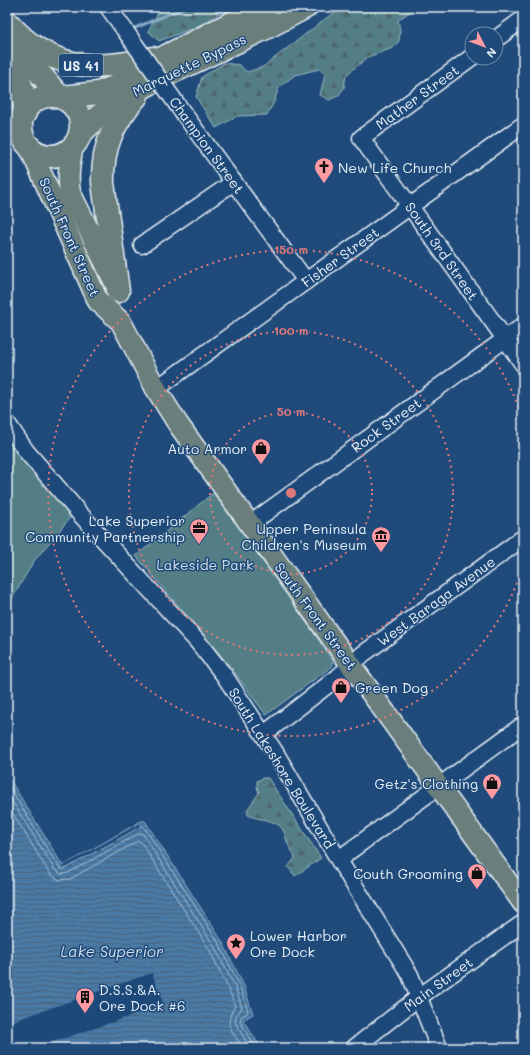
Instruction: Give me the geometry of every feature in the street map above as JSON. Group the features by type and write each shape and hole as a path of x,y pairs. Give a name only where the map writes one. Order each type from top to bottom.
{"highway":[{"name":"Marquette Bypass","path":"60,97 98,93 119,85 168,55 263,7"},
{"name":"Marquette Bypass","path":"77,140 110,106 121,99 162,77 266,28 306,7"},
{"name":"US 41","path":"7,22 31,44 43,52 83,65 125,65 168,55"},
{"name":"US 41","path":"7,35 60,97"},
{"path":"7,66 21,84 25,113 22,118 22,131 29,146 36,151 51,155 58,154 77,140"},
{"path":"118,291 103,183 103,169 108,141 113,129 127,107 145,87"},
{"name":"US 41","path":"25,113 29,107 50,96 60,97 70,102 78,112 82,125 77,140"}],"main road":[{"name":"South Front Street","path":"77,140 69,170 68,181 70,192 118,291 121,322"},
{"name":"South Front Street","path":"29,146 98,301 121,322 156,389 178,424 523,903"}],"street":[{"name":"Champion Street","path":"108,7 306,281"},
{"path":"504,33 523,19"},
{"name":"Mather Street","path":"361,138 464,63"},
{"name":"Fisher Street","path":"156,389 523,125"},
{"name":"South 3rd Street","path":"361,138 523,364"},
{"path":"142,246 234,182"},
{"name":"Rock Street","path":"250,524 523,326"},
{"name":"South Lakeshore Boulevard","path":"7,423 26,451 80,514 197,641 224,675 264,734 340,862 410,975 439,1048"},
{"name":"West Baraga Avenue","path":"264,734 338,677 363,654 523,538"},
{"path":"340,862 347,853 523,725"},
{"name":"Main Street","path":"354,1048 419,997 523,923"}],"green space":[{"path":"169,7 230,7 196,27 159,41 148,31 158,13"},
{"path":"347,7 417,7 398,20 400,30 399,41 393,48 368,57 346,75 344,88 338,96 329,100 320,95 325,74 319,69 295,75 279,87 274,102 267,115 237,116 216,128 196,97 202,77 224,63 239,65 247,72 263,67 329,16"},
{"path":"7,432 74,513 34,561 7,607"},
{"name":"Lakeside Park","path":"213,493 277,579 333,661 331,667 266,715 229,665 136,556"},
{"path":"263,778 268,778 321,858 295,876 288,867 295,858 281,827 273,822 248,815 247,810 259,793 257,781"}],"water":[{"name":"Lake Superior","path":"7,775 63,866 141,821 145,821 222,941 244,986 253,1014 243,1020 261,1048 7,1048"}],"pier":[{"path":"139,824 141,828 65,870 63,866"},
{"name":"D.S.S.&A. Ore Dock #6","path":"152,973 164,1005 35,1048 7,1048 7,1023"}],"waterway":[{"path":"130,30 186,7"}],"place":[{"name":"New Life Church","path":"324,184"},
{"name":"Auto Armor","path":"261,465"},
{"name":"Lake Superior Community Partnership","path":"199,545"},
{"name":"Upper Peninsula Children's Museum","path":"381,553"},
{"name":"Green Dog","path":"341,704"},
{"name":"Getz's Clothing","path":"492,800"},
{"name":"Couth Grooming","path":"477,890"},
{"name":"Lower Harbor Ore Dock","path":"236,960"},
{"name":"D.S.S.&A. Ore Dock #6","path":"85,1014"}]}
